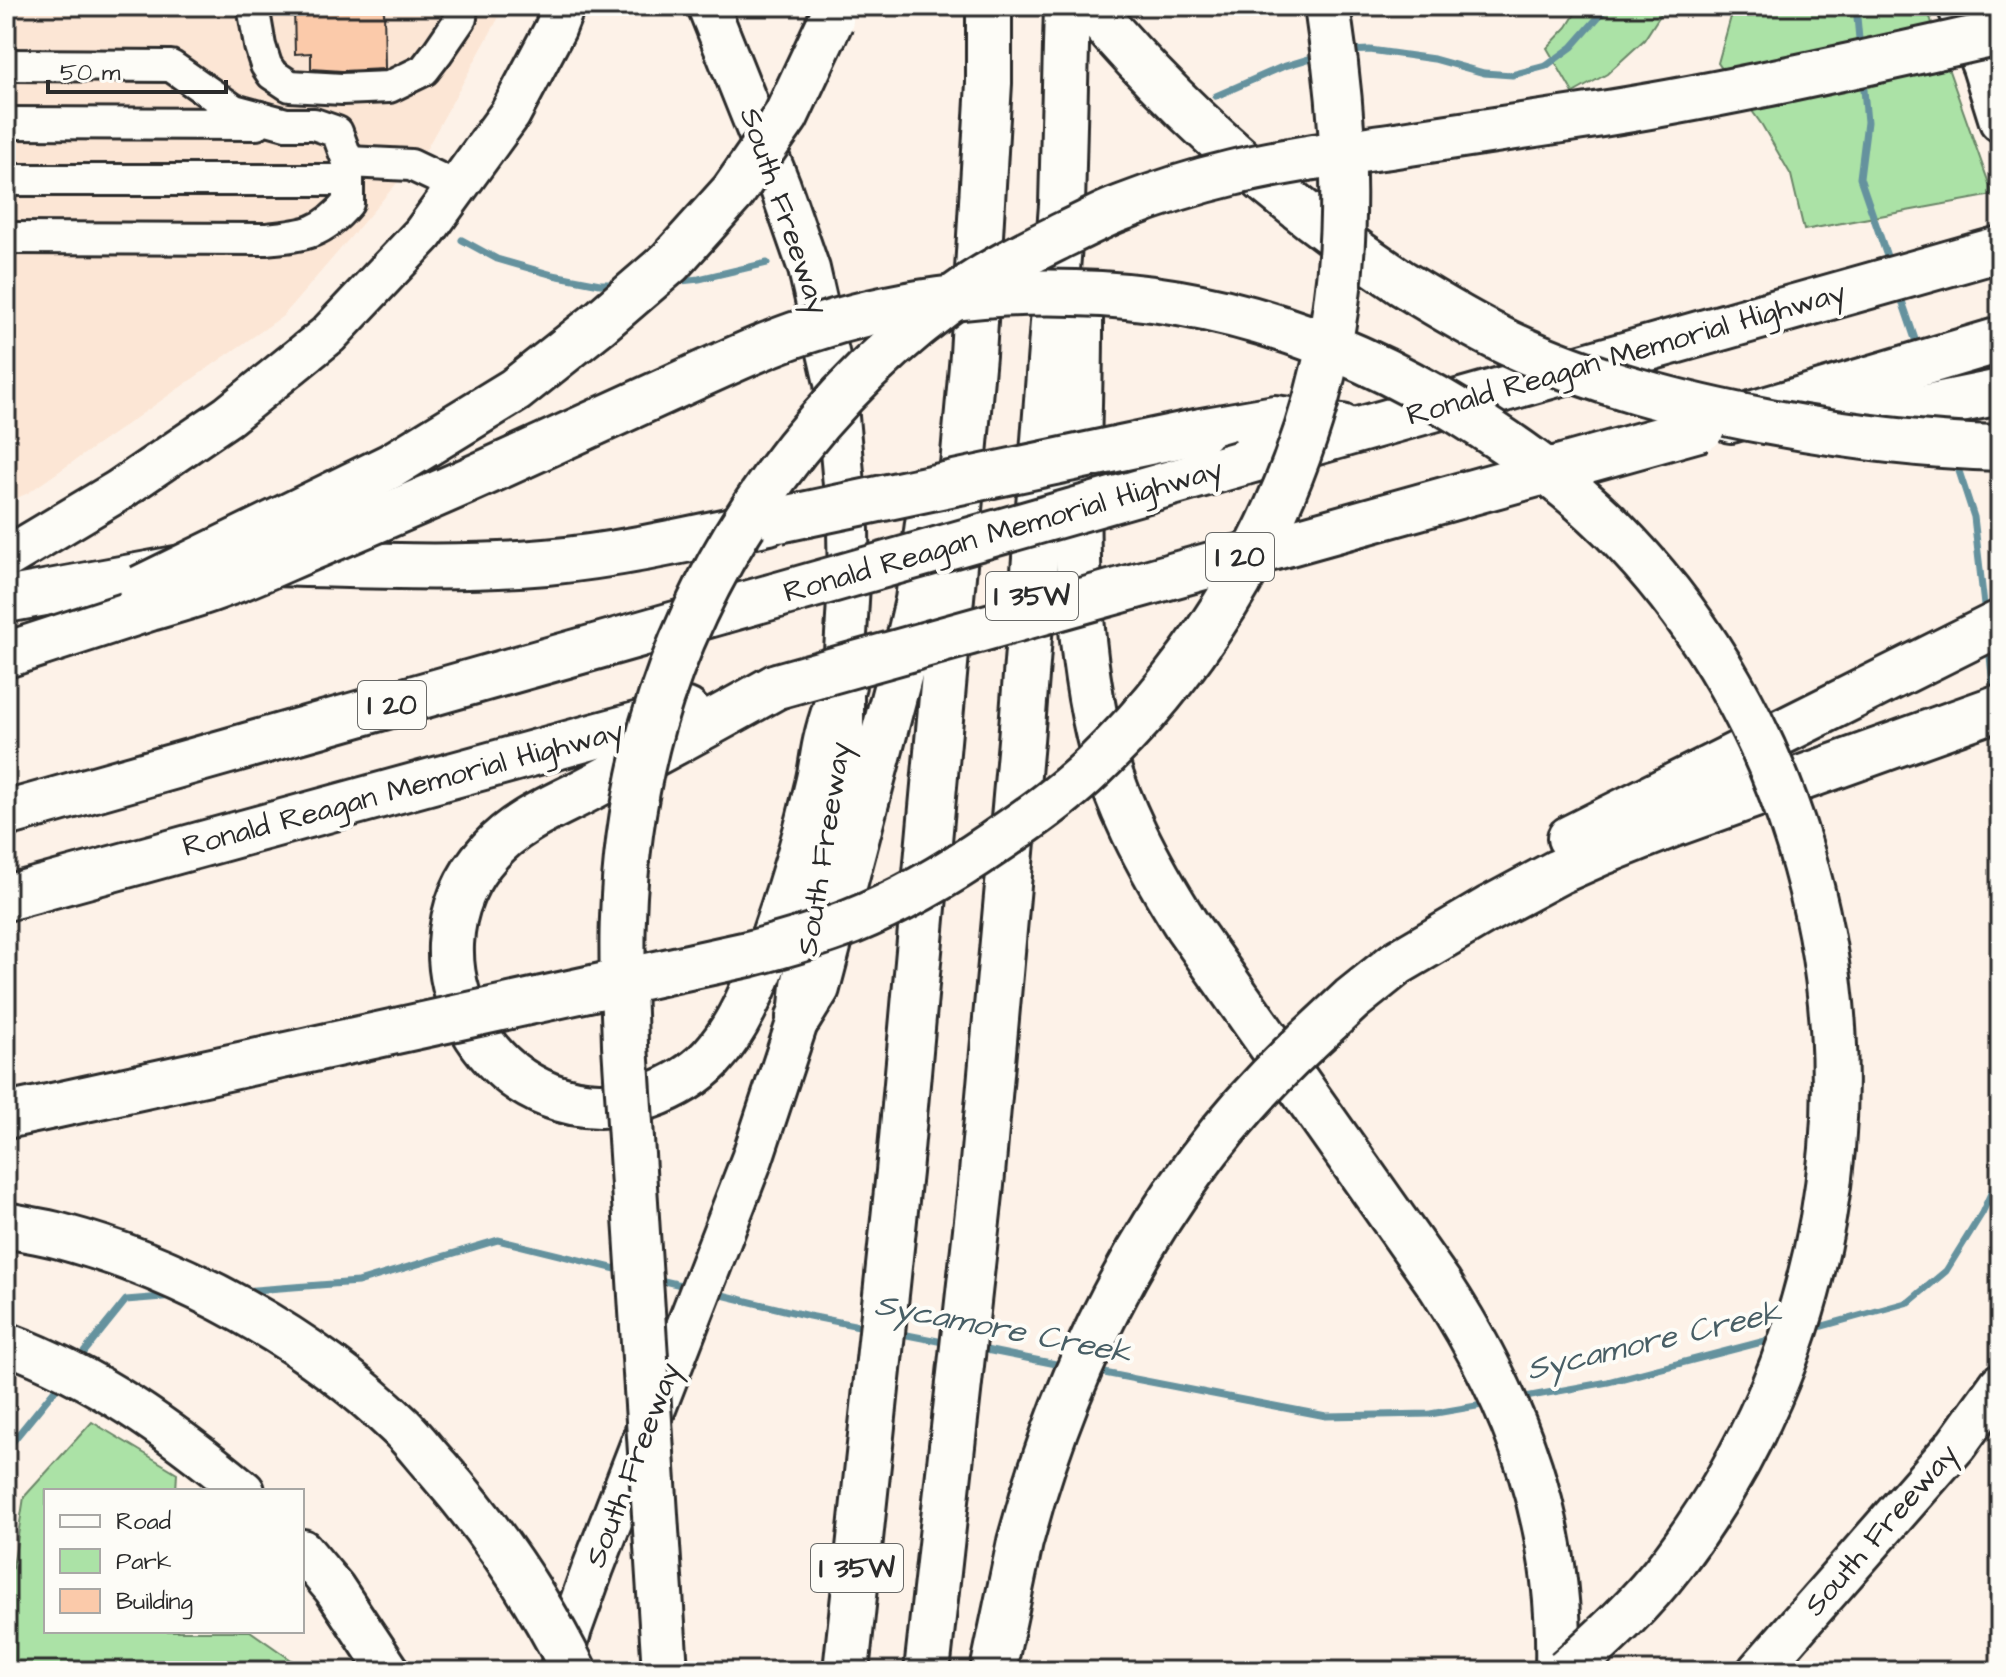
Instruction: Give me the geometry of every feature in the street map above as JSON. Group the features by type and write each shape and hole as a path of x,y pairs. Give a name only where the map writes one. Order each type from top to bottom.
{"highway":[{"name":"I 35W","path":"846,1671 899,1172 973,355 989,83 989,6"},
{"name":"I 35W","path":"927,1671 981,1185 1021,741 1062,205 1067,6"},
{"path":"1089,6 1174,99 1326,230 1412,290 1510,344 1603,380 1741,416 1894,442 2000,448"},
{"path":"6,1116 748,954 807,938 875,911 951,871 1029,819 1092,768 1164,689 1207,633 1241,579 1297,457 1318,391 1338,290 1342,203 1341,121 1327,6"},
{"path":"6,654 391,466 515,390 670,262 733,192 786,116 834,13"},
{"path":"665,1671 625,1045 622,921 625,872 652,727 683,638 723,555 794,453 861,376 919,325 972,285 1050,241 1156,196 1277,163 1698,98 2000,33"},
{"path":"1062,205 1080,267 1077,545 1081,627 1099,734 1111,774 1135,834 1187,926 1399,1224 1457,1310 1497,1383 1537,1492 1557,1613 1558,1671"},
{"name":"Ronald Reagan Memorial Highway","path":"6,814 2000,249"},
{"path":"6,654 223,585 485,473 769,344 839,321 902,306 968,297 1072,292 1143,297 1213,309 1289,331 1349,353 1406,381 1480,425 1560,482 1626,543 1677,604 1728,680 1762,746 1789,810 1820,925 1834,1022 1835,1110 1826,1205 1809,1285 1786,1356 1734,1466 1670,1566 1618,1625 1567,1671"},
{"name":"Ronald Reagan Memorial Highway","path":"6,898 1702,428 2000,340"},
{"path":"799,1017 817,988 909,639 918,600 945,400 973,355"},
{"path":"1702,428 1853,422 2000,392"},
{"path":"6,600 182,568 245,563 459,566 545,562 635,551 1185,434 1275,418 1361,429"},
{"path":"1397,963 1449,913 1510,871 2000,623"},
{"path":"777,686 528,819 489,851 475,871 463,893 451,939 450,961 455,986 470,1028 480,1042 493,1058 530,1086 551,1097 570,1102 614,1105 637,1101 676,1084 710,1060 737,1020 782,913 843,685"},
{"path":"993,1671 1020,1542 1060,1412 1122,1279 1160,1216 1213,1143 1260,1088 1327,1021 1397,963 1523,890 1603,852 2000,707"},
{"path":"6,1225 99,1247 177,1277 230,1304 327,1365 403,1429 474,1511 510,1560 574,1671"}],"main road":[{"path":"6,558 118,491 228,416 328,335 423,234 510,114 564,6"},
{"name":"South Freeway","path":"560,1671 589,1580 752,1159 799,1017 843,752 848,530 840,424 828,346 794,224 708,6"},
{"path":"1958,6 1997,111"},
{"path":"6,1343 79,1375 122,1399 241,1489"},
{"name":"South Freeway","path":"1758,1671 1956,1445 2000,1384"},
{"path":"304,1552 334,1588 389,1671"}],"lane":[{"path":"253,6 260,46 272,74 290,86 342,89 389,87 424,70 461,18 462,6"},
{"path":"6,65 171,66 234,110 286,124"},
{"path":"6,123 314,124 337,132 348,171 348,203 327,225 304,235 266,239 6,238"},
{"path":"6,180 348,171 411,165 457,187"}],"shaded area":[{"path":"6,6 505,6 427,148 283,316 28,493 6,503"}],"green space":[{"path":"1580,6 1666,6 1644,40 1607,74 1573,93 1547,48 1567,27"},
{"path":"1734,6 1926,6 1993,195 1804,230 1791,175 1762,125 1718,63"},
{"path":"92,1422 177,1473 176,1489 44,1489 44,1633 253,1633 307,1671 6,1671 6,1565 13,1568 24,1497"}],"building":[{"path":"294,6 384,6 385,69 311,69 311,53 295,54"}],"waterway":[{"path":"1346,51 1370,50 1434,59 1484,73 1512,75 1546,66 1572,47 1608,6"},
{"name":"Sycamore Creek","path":"1856,6 1860,50"},
{"path":"1216,96 1282,67 1318,56"},
{"name":"Sycamore Creek","path":"1863,79 1867,122 1860,178 1890,265"},
{"path":"462,240 497,259 553,275 600,284 620,284"},
{"path":"672,282 767,263"},
{"name":"Sycamore Creek","path":"1899,292 1918,348"},
{"name":"Sycamore Creek","path":"1956,462 1974,517 1985,614"},
{"name":"Sycamore Creek","path":"1989,647 1994,694"},
{"name":"Sycamore Creek","path":"1998,722 2000,744"},
{"name":"Sycamore Creek","path":"1812,1329 1909,1302 1946,1271 1982,1213 2000,1174"},
{"name":"Sycamore Creek","path":"243,1291 358,1282 498,1240 624,1271"},
{"name":"Sycamore Creek","path":"655,1279 690,1287"},
{"name":"Sycamore Creek","path":"714,1293 869,1328"},
{"name":"Sycamore Creek","path":"77,1361 126,1300 175,1296"},
{"name":"Sycamore Creek","path":"897,1333 948,1343"},
{"name":"Sycamore Creek","path":"1520,1398 1608,1382 1773,1339"},
{"name":"Sycamore Creek","path":"976,1348 1066,1366"},
{"name":"Sycamore Creek","path":"1094,1371 1326,1416 1430,1414 1488,1404"},
{"name":"Sycamore Creek","path":"6,1456 9,1446 62,1381"}]}
